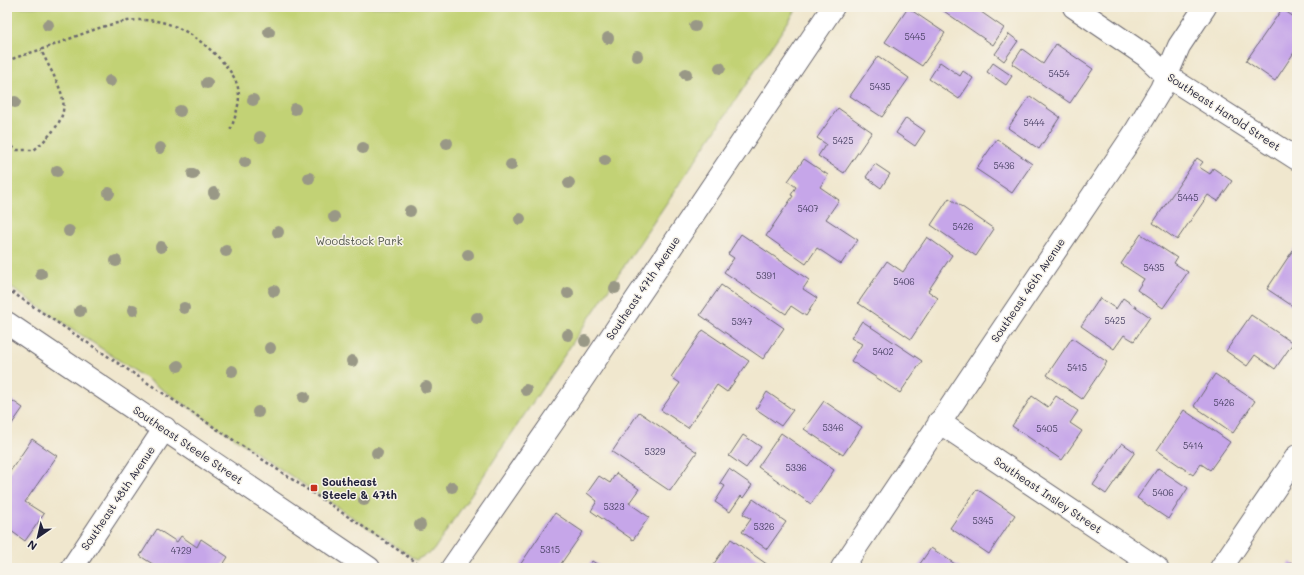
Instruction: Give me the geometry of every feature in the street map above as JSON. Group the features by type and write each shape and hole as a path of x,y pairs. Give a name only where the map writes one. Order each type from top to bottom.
{"street":[{"name":"Southeast 47th Avenue","path":"452,568 565,405 833,7"},
{"name":"Southeast Harold Street","path":"1074,7 1146,56 1167,76 1297,160"},
{"name":"Southeast 46th Avenue","path":"842,568 1134,134 1161,89 1179,46 1205,7"},
{"name":"Southeast Steele Street","path":"7,323 165,428 369,568"},
{"name":"Southeast Insley Street","path":"939,422 1157,568"},
{"name":"Southeast 48th Avenue","path":"72,568 165,428"},
{"path":"1221,568 1297,456"}],"path":[{"path":"7,62 93,30 121,22 143,19 167,23 213,52 230,70 239,88 240,107 230,131"},
{"path":"7,143 17,150 34,150 50,136 59,123 65,104 59,86 41,50"},
{"path":"7,289 423,568"}],"green space":[{"name":"Woodstock Park","path":"7,7 798,7 433,551 416,560 7,285"}],"building":[{"path":"938,7 974,7 1004,28 993,45"},
{"path":"908,8 945,33 922,66 885,42"},
{"path":"1282,9 1297,19 1297,48 1275,81 1246,61"},
{"path":"1009,34 1018,41 1004,61 995,54"},
{"path":"1056,44 1093,69 1070,103 1012,64 1022,49 1043,64"},
{"path":"878,56 909,78 882,117 850,96"},
{"path":"940,62 960,76 963,71 973,78 959,99 929,79"},
{"path":"993,63 1012,76 1006,85 987,72"},
{"path":"1030,96 1060,117 1039,149 1008,128"},
{"path":"838,108 872,132 844,173 818,156 826,144 817,138"},
{"path":"906,118 925,131 915,146 896,133"},
{"path":"997,139 1032,164 1012,193 976,169"},
{"path":"1197,158 1203,162 1199,167 1210,174 1213,168 1232,181 1218,201 1208,195 1177,240 1153,223"},
{"path":"804,159 828,175 820,187 839,200 826,219 858,240 841,264 817,248 806,264 766,236 793,196 791,195 796,187 788,181"},
{"path":"875,164 890,174 881,188 866,177"},
{"path":"949,198 994,229 976,256 931,225"},
{"path":"741,234 809,280 803,289 817,298 806,316 791,306 786,314 724,272 734,258 728,254"},
{"path":"1141,234 1177,258 1174,263 1188,272 1163,308 1137,290 1144,279 1121,264"},
{"path":"927,237 952,255 928,291 938,298 911,339 858,303 887,261 903,272"},
{"path":"1297,244 1297,309 1267,289"},
{"path":"721,285 784,328 763,359 700,315"},
{"path":"1100,298 1116,309 1123,298 1150,317 1134,341 1124,335 1114,349 1081,326"},
{"path":"1251,315 1293,343 1275,369 1255,355 1247,366 1226,351"},
{"path":"862,321 922,361 900,393 851,361 862,344 851,338"},
{"path":"703,330 749,361 727,392 717,385 688,428 661,410 680,383 671,377"},
{"path":"1072,338 1107,362 1082,399 1047,375"},
{"path":"1215,374 1255,401 1233,433 1194,406"},
{"path":"767,392 793,410 781,426 756,409"},
{"path":"1032,396 1048,407 1056,396 1078,411 1070,423 1082,431 1062,460 1012,426"},
{"path":"7,397 23,408 7,431"},
{"path":"824,401 862,427 843,455 804,429"},
{"path":"1184,410 1230,442 1210,470 1201,464 1193,475 1157,450"},
{"path":"639,412 697,452 670,491 612,452"},
{"path":"781,433 834,470 811,504 758,467"},
{"path":"743,435 761,447 746,468 729,456"},
{"path":"32,439 57,456 25,502 44,514 25,541 7,528 7,476"},
{"path":"1122,443 1135,452 1106,494 1093,485"},
{"path":"1158,468 1188,488 1168,519 1137,498"},
{"path":"729,469 752,485 743,498 741,496 730,512 715,502 725,486 720,483"},
{"path":"616,473 639,489 629,503 649,517 633,540 591,511 597,501 587,493 599,476 610,483"},
{"path":"977,489 1015,515 989,554 950,528"},
{"path":"753,499 786,522 767,549 742,532 751,519 743,514"},
{"path":"555,513 583,532 558,568 518,568"},
{"path":"157,529 177,542 181,536 197,547 201,539 228,557 221,568 159,568 140,556"},
{"path":"731,539 768,565 766,568 711,568"},
{"path":"931,548 961,568 917,568"},
{"path":"592,561 603,568 587,568"},
{"path":"1290,562 1297,567 1297,568 1286,568"}],"place":[{"name":"Southeast Steele & 47th","path":"314,488"}]}
